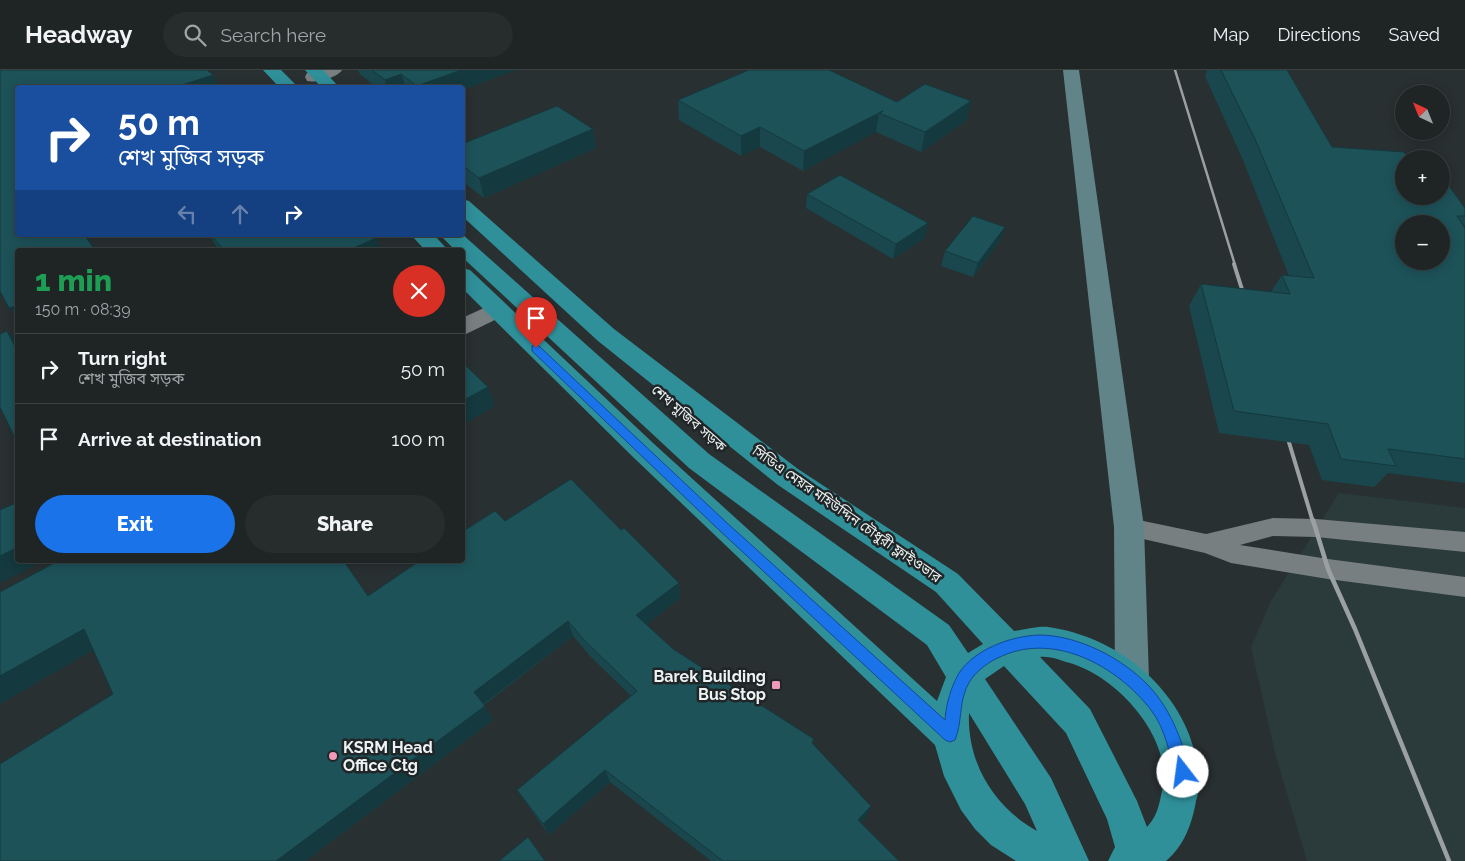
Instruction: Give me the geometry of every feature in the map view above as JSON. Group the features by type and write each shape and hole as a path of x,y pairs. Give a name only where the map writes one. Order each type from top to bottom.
{"highway":[{"path":"313,76 327,85"},
{"path":"265,78 282,85"},
{"name":"সিডিএ মেয়র মহিউদ্দিন চৌধুরী ফ্লাইওভার","path":"465,208 613,341 788,477 947,583 1078,721 1147,857"},
{"name":"শেখ মুজিব সড়ক","path":"465,217 608,348 774,491 1010,646"},
{"path":"424,237 435,248"},
{"path":"453,237 699,461 938,636 1038,791 1070,861"},
{"path":"465,278 715,519 950,735"},
{"path":"1061,861 1038,853 1004,832 976,802 959,769 950,735 953,704 964,677 984,657 1010,646 1039,642 1071,646 1103,659 1132,679 1157,706 1174,738 1183,772 1181,804 1168,834 1147,857"}],"main road":[{"path":"1071,70 1129,527 1132,679"}],"street":[{"path":"313,76 334,70"},
{"path":"465,326 498,310"}],"lane":[{"path":"1129,527 1206,544 1241,555 1328,569 1465,587"},
{"path":"1206,544 1273,527 1316,528 1465,542"}],"shaded area":[{"path":"1339,493 1465,508 1465,861 1307,861 1275,753 1251,647 1271,601"}],"building":[{"path":"0,70 207,70 213,75 182,85 15,85 15,237 85,237 94,248 15,248 15,306 9,308 0,291"},
{"path":"372,70 461,70 420,85 416,85 401,74 385,80"},
{"path":"749,70 829,70 897,102 925,84 971,101 925,132 879,113 804,151 760,127 741,136 678,100"},
{"path":"1221,70 1287,70 1332,147 1395,151 1395,205 1450,205 1450,187 1465,208 1465,216 1457,216 1465,228 1465,459 1388,449 1396,466 1341,459 1328,424 1234,411 1201,284 1290,294 1282,275 1314,278 1255,139"},
{"path":"557,106 593,129 479,178 465,167 465,143"},
{"path":"840,175 928,223 896,244 807,194"},
{"path":"973,216 1005,227 978,263 945,251"},
{"path":"213,237 376,238 354,248 222,248"},
{"path":"7,331 15,347 15,438 0,407 0,334"},
{"path":"465,365 488,387 465,399"},
{"path":"571,479 621,530 624,528 679,583 636,615 673,649 814,739 812,743 871,806 858,820 899,861 723,861 605,770 543,824 517,790 637,691 584,640 568,621 474,692 485,706 276,861 0,861 0,764 113,694 84,629 0,676 0,592 54,563 345,563 368,596 417,563 465,563 465,530 495,511 505,521"},
{"path":"15,503 15,548 0,556 0,510"},
{"path":"528,837 545,861 499,861"}],"railway":[{"path":"1175,70 1235,265"},
{"path":"1234,264 1246,302"},
{"path":"1285,429 1313,522"},
{"path":"1313,520 1328,569 1355,629 1449,861"}],"place":[{"name":"Barek Building Bus Stop","path":"776,685"},
{"name":"KSRM Head Office Ctg","path":"333,756"}],"route":[{"path":"536,348 722,526 950,735 953,704 964,677 984,657 1010,646 1039,642 1071,646 1103,659 1132,679 1157,706 1174,738 1183,772"}]}
